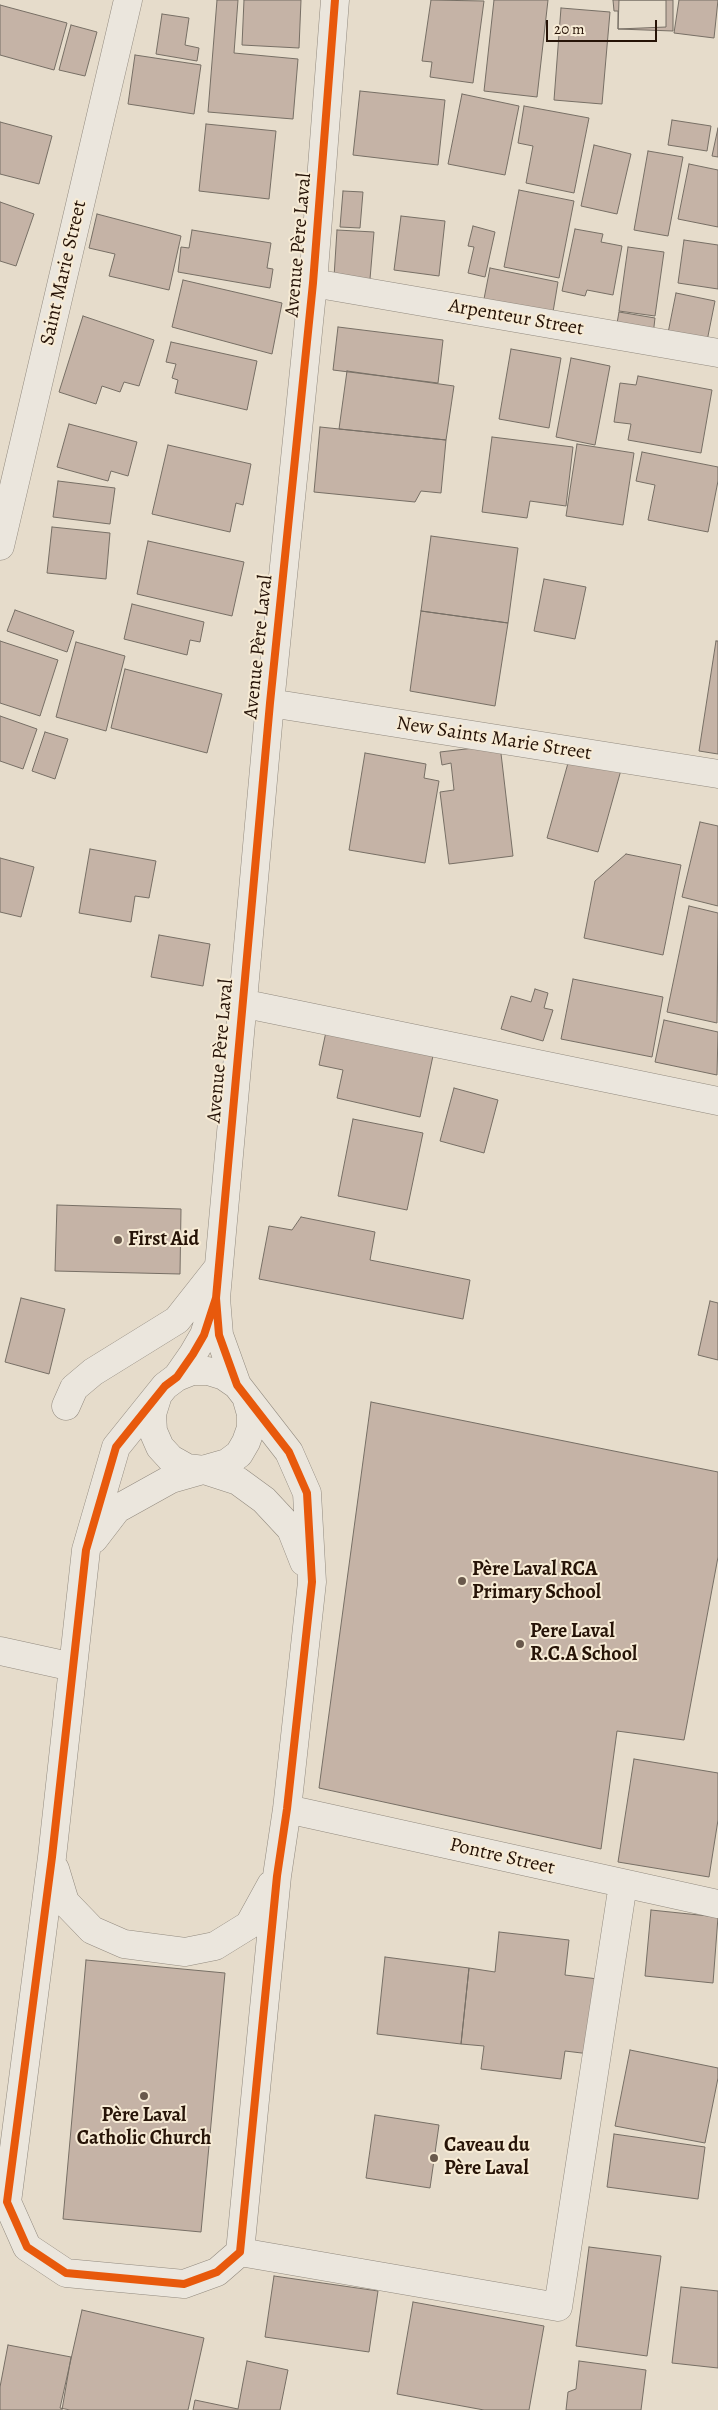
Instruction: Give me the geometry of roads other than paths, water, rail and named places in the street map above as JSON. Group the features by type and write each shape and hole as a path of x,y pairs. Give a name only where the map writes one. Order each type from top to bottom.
{"street":[{"name":"Saint Marie Street","path":"0,546 128,0"},
{"name":"Avenue Père Laval","path":"216,1298 241,1003 313,283 335,0"},
{"name":"Arpenteur Street","path":"313,283 718,353"},
{"name":"New Saints Marie Street","path":"270,703 718,774"},
{"path":"241,1003 718,1101"},
{"path":"66,1406 74,1388 93,1372 177,1320 218,1268"},
{"path":"177,1377 204,1335 216,1298"},
{"path":"86,1550 117,1510 171,1479 227,1463 238,1454 246,1442 251,1428 251,1414 219,1335 216,1298"},
{"path":"0,2233 7,2202 52,1858 86,1550 116,1447 166,1386 177,1377 192,1371 208,1371 224,1376 242,1393 289,1452 307,1492 312,1582 287,1809 276,1876 240,2252 217,2272 184,2284 66,2273 27,2247 7,2202"},
{"path":"157,1398 152,1414 154,1431 160,1447 172,1459 187,1468 204,1470 238,1481 264,1500 291,1529 312,1582"},
{"path":"0,1651 73,1668"},
{"name":"Pontre Street","path":"287,1809 718,1904"},
{"path":"52,1858 64,1902 92,1930 124,1944 185,1952 215,1946 249,1925 276,1876"},
{"path":"240,2252 558,2307 623,1884"}],"place":[{"name":"First Aid","path":"118,1240"},
{"name":"Père Laval RCA Primary School","path":"462,1581"},
{"name":"Pere Laval R.C.A School","path":"520,1644"},
{"name":"Père Laval Catholic Church","path":"144,2096"},
{"name":"Caveau du Père Laval","path":"434,2158"}]}
